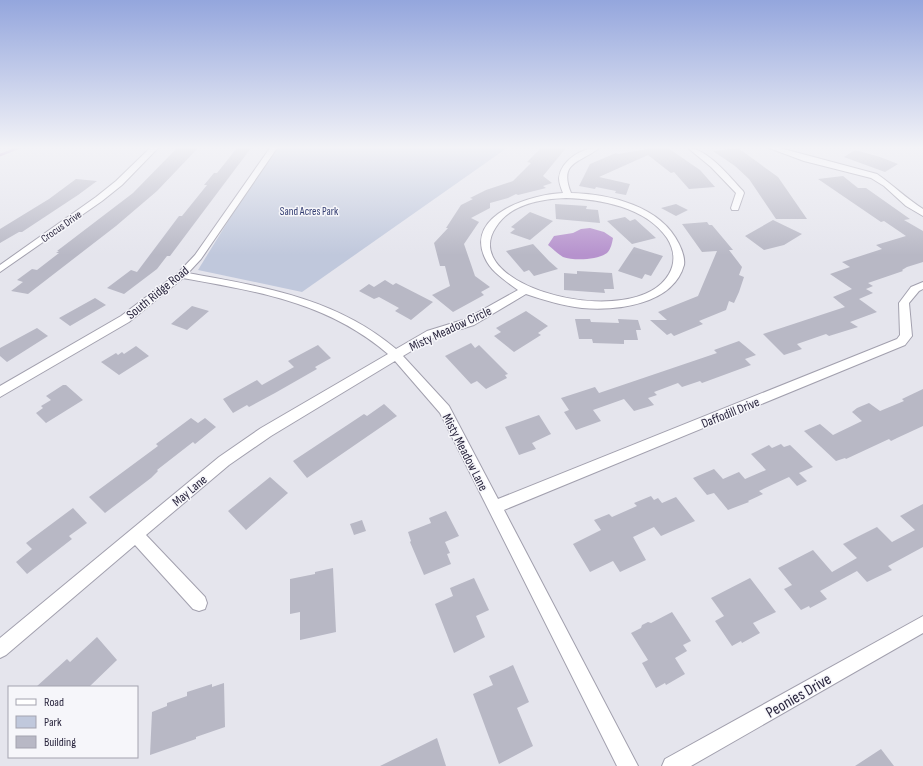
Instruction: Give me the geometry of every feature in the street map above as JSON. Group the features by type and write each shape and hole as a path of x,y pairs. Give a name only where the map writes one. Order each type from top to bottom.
{"street":[{"name":"Crocus Drive","path":"0,268 99,199 118,184"},
{"name":"South Ridge Road","path":"0,392 125,319 181,275 198,258 249,184"},
{"path":"564,184 568,195"},
{"path":"731,184 740,193 735,208"},
{"path":"887,184 909,204 923,213"},
{"path":"568,195 588,196 612,201 643,213 662,226 676,244 679,264 667,285 639,300 600,306 563,302 525,290 503,275 489,257 486,238 495,220 514,206 542,197 568,195"},
{"name":"Misty Meadow Lane","path":"181,275 274,293 304,302 340,317 370,334 396,355 421,379 445,410 628,766"},
{"name":"Daffodill Drive","path":"495,507 901,342 906,336 904,303 915,289 923,284"},
{"name":"Misty Meadow Circle","path":"396,355 431,334 470,322 525,290"},
{"name":"May Lane","path":"0,649 224,461 266,432 396,355"},
{"path":"136,535 199,603"},
{"name":"Peonies Drive","path":"672,766 923,624"}],"green space":[{"name":"Sand Acres Park","path":"251,184 456,184 302,292 198,270"}],"shaded area":[{"path":"590,228 604,232 613,238 607,253 598,257 573,259 561,256 548,245 554,236"}],"building":[{"path":"70,184 93,184 22,232 19,232 0,243 0,229 49,199"},
{"path":"142,184 164,184 116,226 28,294 11,291 23,282 17,280 32,269 37,270 59,253 56,253 59,251 57,251 133,193"},
{"path":"224,184 170,256 167,256 157,269 124,294 107,288 131,270 137,272 179,216 182,216 207,185 204,185"},
{"path":"505,184 550,184 543,186 546,188 518,195 516,194 490,203 490,208 471,218 479,222 464,244 475,276 490,287 481,292 484,295 453,312 432,295 450,286 445,266 440,266 434,243 448,228 446,228 461,205 473,199 470,198 486,190"},
{"path":"580,184 630,184 626,195 615,193 616,191 596,187 595,189 579,186"},
{"path":"684,184 712,184 715,187 689,189"},
{"path":"752,184 783,184 807,219 776,219"},
{"path":"825,184 853,184 858,188 866,188 910,219 904,220 923,231 923,262 907,267 902,270 903,271 868,283 873,286 866,289 873,293 859,299 877,312 850,322 858,327 829,336 826,334 797,344 802,349 784,355 763,334 845,307 833,297 852,289 830,274 850,267 842,262 882,249 876,245 906,236 884,221 881,222"},
{"path":"555,204 587,206 586,209 598,210 600,223 556,219"},
{"path":"676,204 688,210 676,216 661,208"},
{"path":"530,212 553,221 530,240 510,233 515,229 511,227"},
{"path":"625,217 630,221 635,219 656,238 632,244 607,221"},
{"path":"773,220 802,234 784,245 764,250 745,236"},
{"path":"707,222 709,225 712,225 733,250 729,250 742,267 739,275 744,277 739,292 734,303 729,301 726,310 699,321 703,324 674,336 671,333 667,335 650,320 667,320 658,312 698,296 717,251 702,252 682,224"},
{"path":"533,244 558,269 534,276 529,270 524,272 506,251"},
{"path":"634,247 663,256 651,276 645,274 642,279 618,271"},
{"path":"577,271 612,273 614,289 604,289 605,293 564,290 564,273 577,274"},
{"path":"385,280 393,285 396,283 433,302 411,320 395,311 399,308 379,297 374,299 359,291 369,284 374,287"},
{"path":"95,298 106,305 70,326 59,318"},
{"path":"192,306 209,311 187,330 171,324"},
{"path":"526,311 548,326 538,333 541,335 514,352 494,336 501,332 496,328"},
{"path":"575,319 590,319 591,322 619,323 618,319 638,320 641,330 636,330 638,340 624,340 624,344 593,343 592,339 579,339"},
{"path":"37,328 48,336 7,362 0,356 0,348"},
{"path":"739,341 756,355 745,359 751,365 702,383 700,381 682,387 678,383 654,392 657,395 648,398 654,405 634,411 624,399 593,410 601,421 576,430 564,412 569,410 561,398 595,387 599,393 717,353 714,350"},
{"path":"471,343 475,348 479,345 508,374 505,375 507,378 486,389 477,381 471,384 445,356"},
{"path":"318,345 331,358 315,367 317,369 275,393 249,407 247,405 233,413 223,399 257,380 262,385 294,367 288,361"},
{"path":"136,346 149,356 119,375 101,362 116,353 118,355 122,352 124,354"},
{"path":"63,385 66,385 83,400 46,423 36,413 43,408 41,406 51,400 46,396"},
{"path":"923,389 923,426 891,441 889,439 846,459 836,461 804,431 820,424 833,435 862,421 852,412 857,408 869,403 880,411 904,401 902,399"},
{"path":"384,404 397,416 307,478 293,461 364,414 367,416"},
{"path":"539,415 551,434 532,443 536,449 519,455 505,427"},
{"path":"191,418 198,423 205,418 216,427 195,444 193,442 157,470 158,471 151,478 105,513 89,497 158,446 156,444"},
{"path":"781,444 784,447 790,445 813,467 799,473 807,481 797,486 789,477 759,491 763,494 748,501 749,502 728,510 714,493 707,495 693,478 714,469 723,479 739,472 745,479 766,470 751,454 769,445 772,448"},
{"path":"270,477 288,493 246,530 228,511"},
{"path":"651,496 654,500 658,498 662,503 676,497 695,521 661,536 654,527 633,537 646,560 620,572 613,561 590,572 573,544 601,530 594,520 609,514 612,517 637,506 634,503"},
{"path":"923,504 923,547 888,566 892,570 867,582 857,571 820,591 827,599 810,608 809,606 801,610 784,589 792,585 778,568 813,550 832,572 857,558 843,544 877,527 892,542 915,530 900,516"},
{"path":"73,508 87,523 69,536 72,539 27,574 16,562 32,549 26,543"},
{"path":"446,511 459,536 445,542 450,553 447,554 451,564 424,575 410,542 408,532 431,523 429,518"},
{"path":"362,520 366,531 354,535 350,524"},
{"path":"333,568 336,632 300,640 300,612 290,614 290,579 315,574 315,572"},
{"path":"474,578 489,610 476,616 485,637 454,653 435,604 453,596 450,588"},
{"path":"750,578 776,612 753,623 760,633 742,643 741,641 732,646 715,621 724,616 711,598"},
{"path":"672,612 691,641 683,645 687,651 675,658 685,674 666,685 665,683 656,688 642,663 648,660 631,633 641,628 642,625 648,622 651,623"},
{"path":"97,637 117,660 90,686 37,686 67,659 70,662"},
{"path":"513,665 529,702 517,708 533,746 499,764 473,694 493,685 489,676"},
{"path":"224,683 225,727 150,755 152,712 167,706 167,703 187,696 187,692 212,684 212,687"},
{"path":"437,738 446,766 380,766"},
{"path":"881,749 894,766 855,766"}]}
